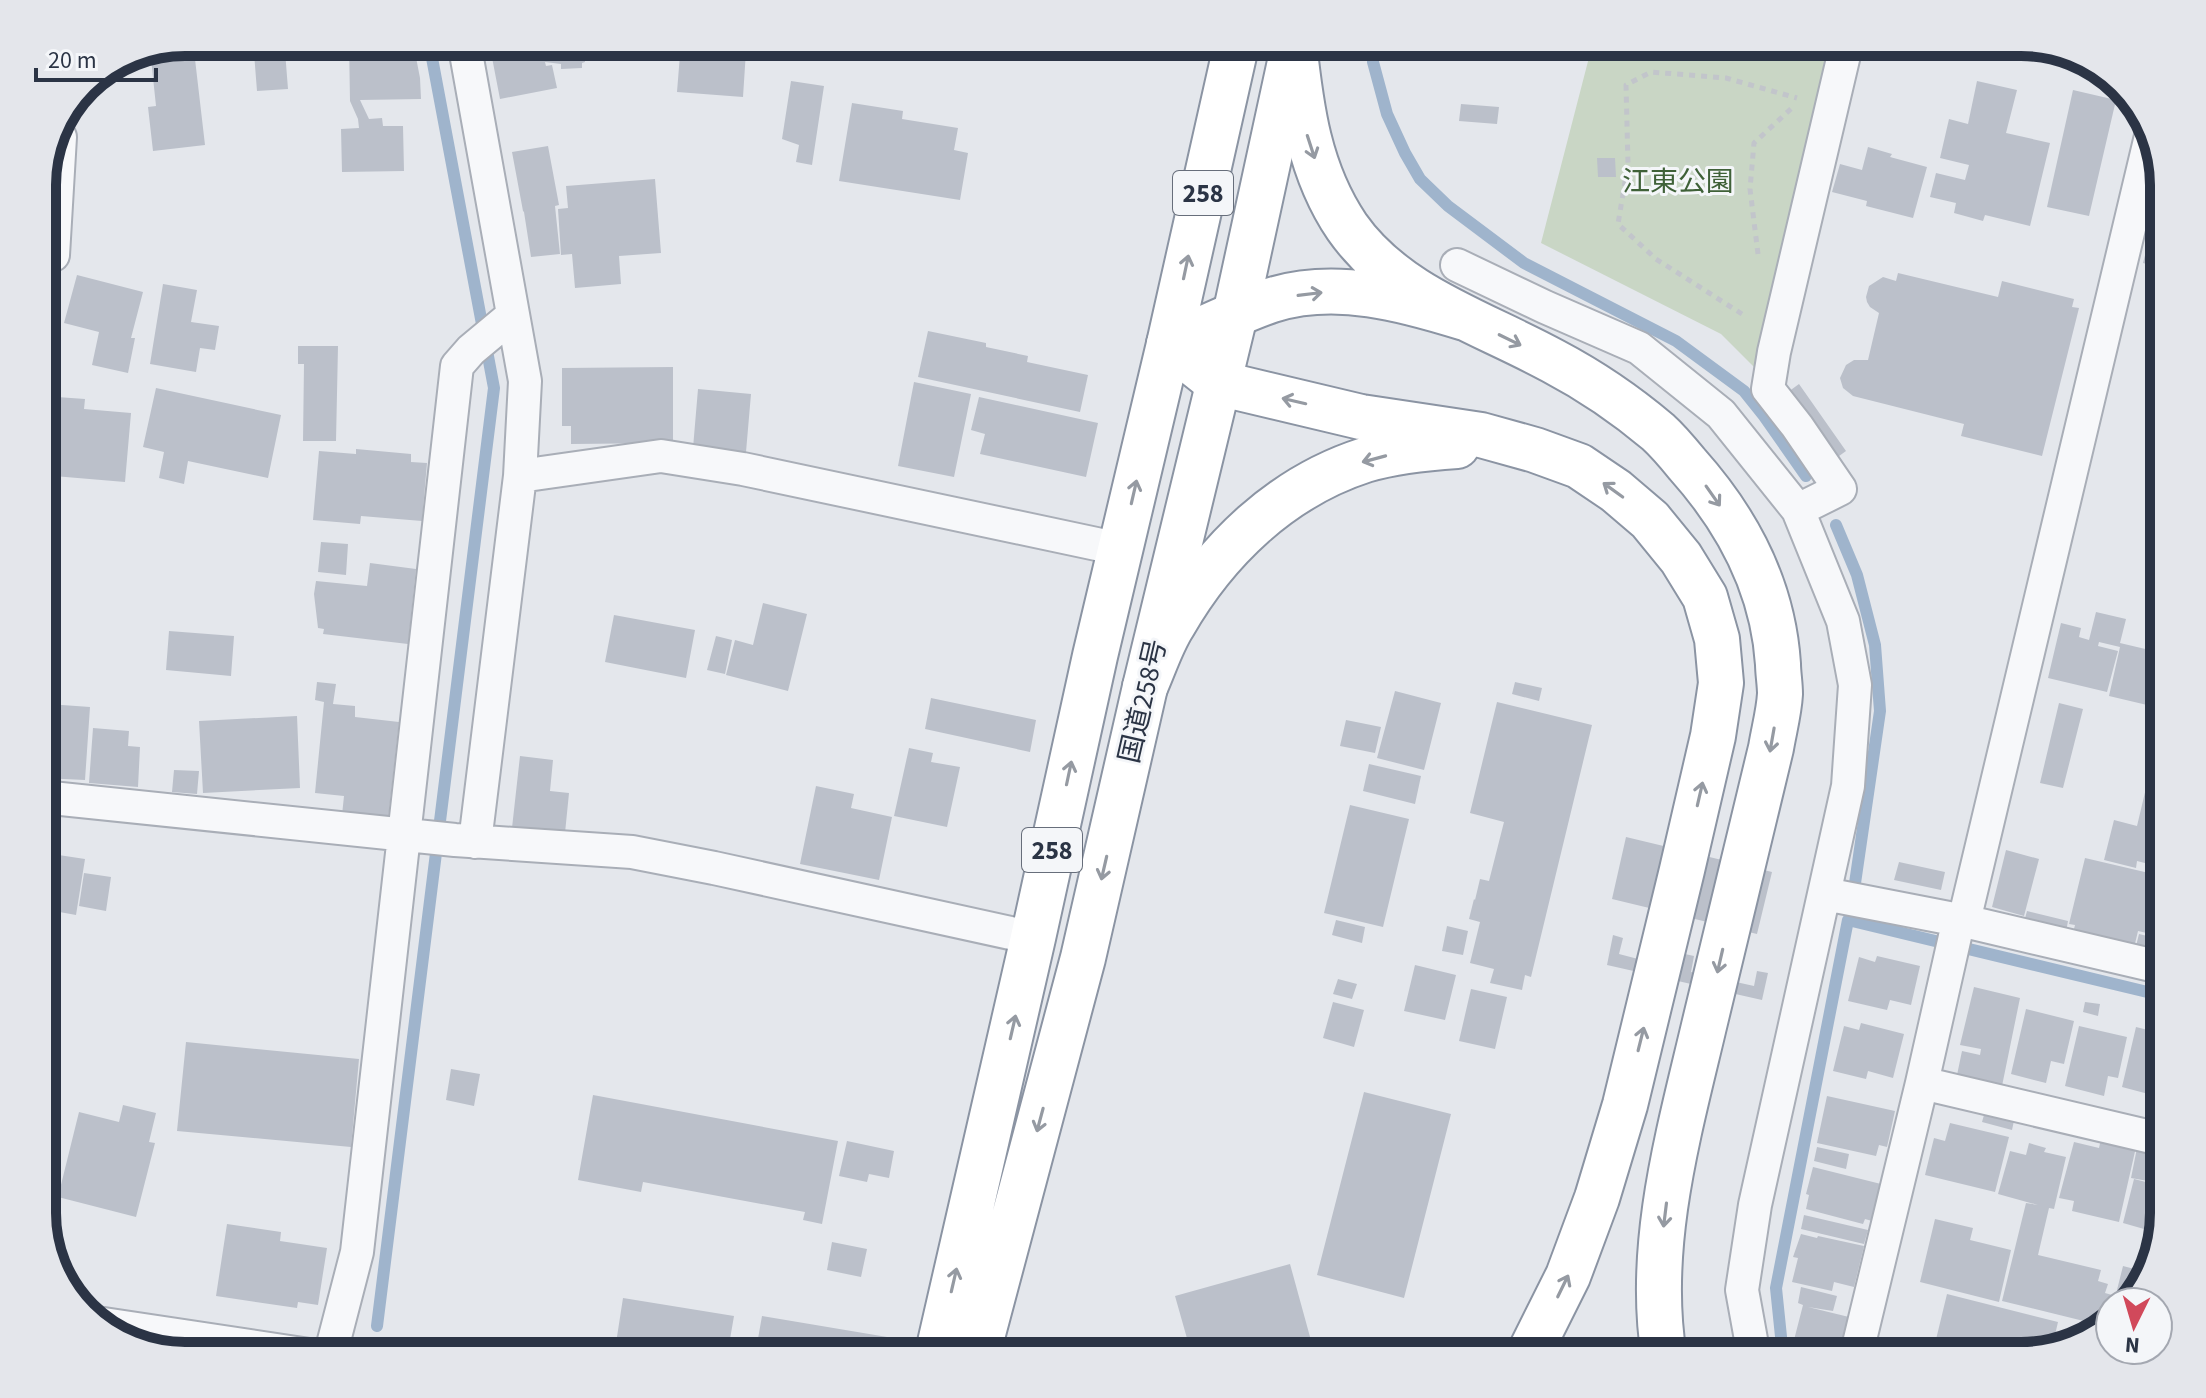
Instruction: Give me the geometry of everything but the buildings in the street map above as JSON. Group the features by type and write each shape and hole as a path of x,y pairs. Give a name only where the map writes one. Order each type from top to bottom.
{"highway":[{"name":"国道258号","path":"940,1342 1234,56"},
{"name":"国道258号","path":"981,1342 1083,958 1235,315 1291,56"},
{"path":"1295,56 1308,140 1325,187 1348,228 1377,260 1416,290 1465,318 1552,360 1597,387 1661,434 1702,480 1737,530 1763,585 1776,639 1780,693 1771,748 1684,1113 1668,1197 1659,1270 1662,1342"},
{"path":"1465,318 1409,301 1359,293 1318,292 1273,300 1169,344 1218,383 1361,417 1481,435 1579,466 1616,491 1650,520 1673,548 1705,597 1717,639 1721,683 1713,736 1625,1105 1597,1198 1568,1276 1535,1342"},
{"path":"1145,687 1172,626 1203,580 1238,538 1277,504 1321,478 1366,460 1412,450 1465,445 1535,450"}],"street":[{"path":"465,841 520,476 525,381 507,321 466,56"},
{"path":"1798,510 1840,489 1768,389 1844,56"},
{"path":"1859,1342 2147,154"},
{"path":"56,204 59,159"},
{"path":"1457,265 1639,348 1721,414 1798,510 1843,621 1855,685 1848,786 1830,895 1752,1219 1742,1290 1751,1342"},
{"path":"334,1342 357,1252 414,836 457,366 471,350 507,321"},
{"path":"520,476 661,456 743,469 1120,549"},
{"path":"56,798 465,841 632,852 1033,938"},
{"path":"1830,895 1868,902 1956,938 2150,966"},
{"path":"1922,1083 2150,1137"},
{"path":"125,1327 223,1342"}],"path":[{"path":"1745,302 1742,314 1656,259 1618,224 1628,164 1626,85 1651,72 1726,78 1802,99 1754,143 1750,189 1758,252 1755,264"}],"green space":[{"name":"江東公園","path":"1589,56 1826,56 1755,368 1721,334 1541,243"}],"waterway":[{"path":"377,1326 494,388 432,56"},
{"path":"1373,56 1387,114 1420,179 1448,206 1524,263 1676,341 1744,391 1806,476"},
{"path":"1836,525 1857,575 1875,645 1880,711 1853,897"},
{"path":"1782,1342 1776,1288 1848,920 2150,993"}]}
